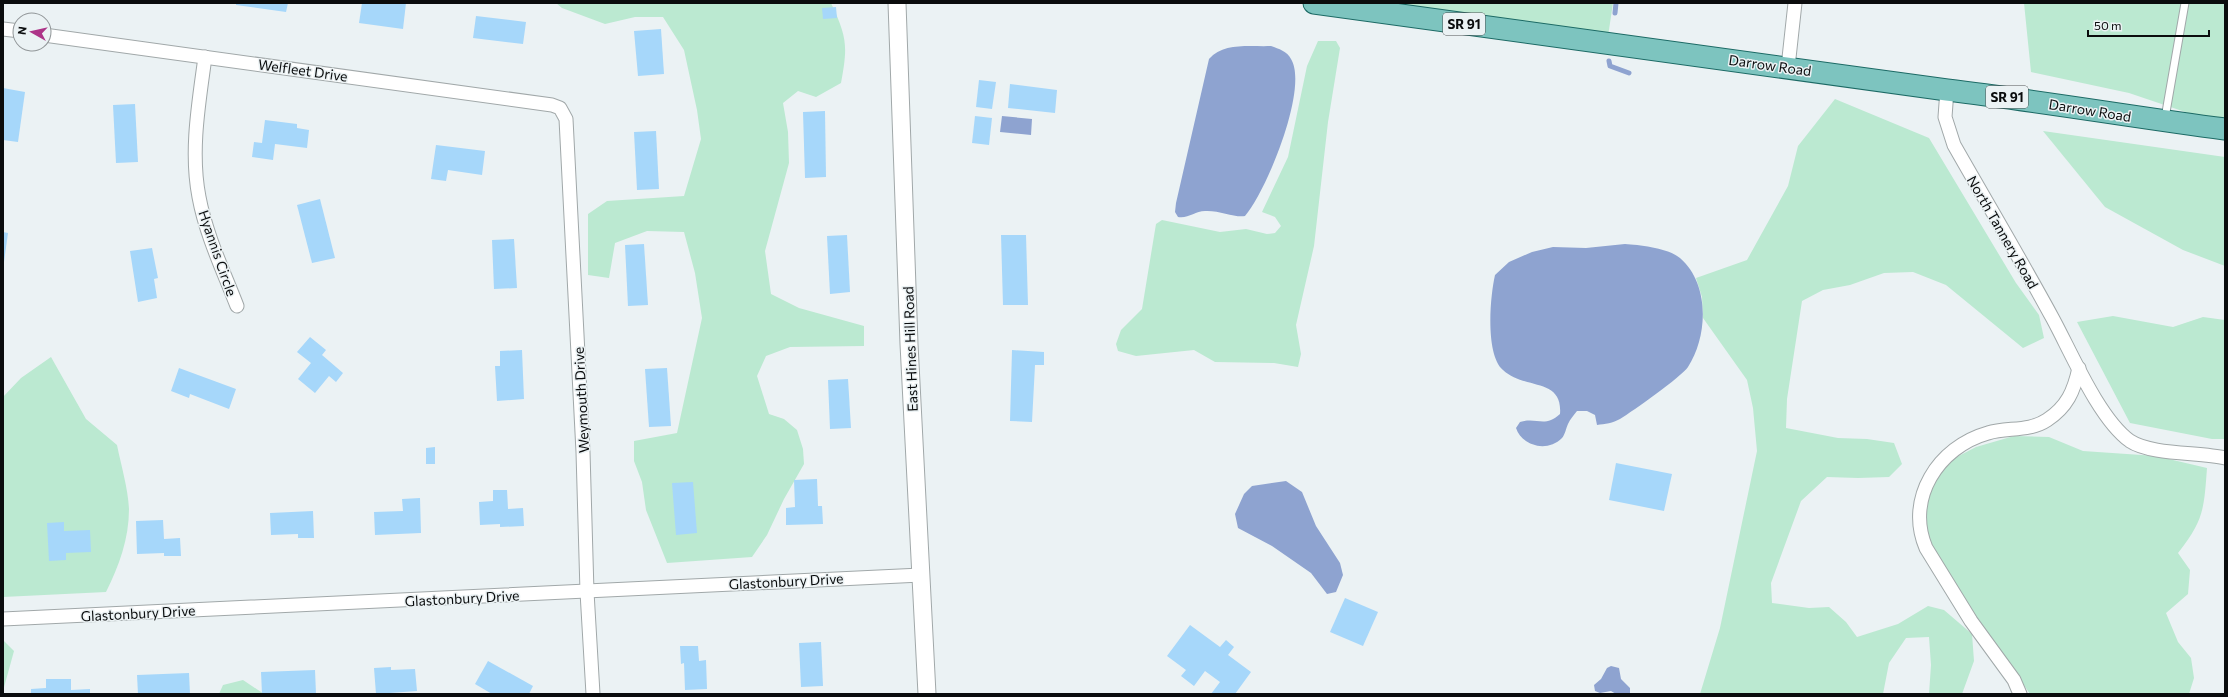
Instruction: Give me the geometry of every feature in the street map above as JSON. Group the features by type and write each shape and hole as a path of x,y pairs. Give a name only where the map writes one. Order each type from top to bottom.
{"main road":[{"name":"Darrow Road","path":"1314,3 1947,90 2019,98 2132,117 2225,129"}],"street":[{"name":"East Hines Hill Road","path":"897,3 909,344 927,694"},
{"path":"1788,67 1795,3"},
{"name":"Welfleet Drive","path":"52,36 552,104 560,108"},
{"name":"Hyannis Circle","path":"205,57 197,117 199,196 209,237 237,306"},
{"name":"North Tannery Road","path":"1947,90 1945,117 1954,145 2095,398 2115,425 2130,440 2138,444 2163,450 2225,458"},
{"name":"Weymouth Drive","path":"560,108 566,119 583,452 587,592 593,694"},
{"path":"2020,694 2014,680 1971,621 1929,554 1920,535 1918,522 1920,507 1925,486 1939,463 1955,449 1987,433 2029,428 2045,421 2066,405 2074,390 2079,368"},
{"name":"Glastonbury Drive","path":"3,619 921,575"}],"lane":[{"path":"2165,121 2185,3"}],"green space":[{"path":"556,3 831,3 843,33 845,42 845,60 841,83 816,97 798,91 783,103 788,132 789,163 765,251 771,294 799,308 864,326 864,346 790,347 766,356 757,376 769,414 784,419 797,430 803,449 804,464 784,499 767,535 752,557 667,563 646,510 642,482 634,461 634,441 677,433 702,318 695,273 684,232 647,231 615,243 609,278 588,275 588,214 607,201 684,196 701,139 697,110 684,50 663,17 635,17 605,24 562,8"},
{"path":"1314,3 1613,3 1607,43"},
{"path":"2024,3 2225,3 2225,119 2206,119 2129,93 2031,72"},
{"path":"1318,41 1336,41 1340,48 1328,122 1314,246 1296,325 1301,354 1298,367 1274,363 1215,362 1194,350 1136,356 1118,351 1116,344 1121,330 1142,309 1156,224 1162,220 1220,232 1246,229 1267,234 1275,233 1281,226 1275,217 1262,212 1288,157 1307,66"},
{"path":"1835,99 1929,138 2016,283 2039,315 2044,338 2023,348 1946,285 1913,272 1884,273 1850,285 1823,290 1802,301 1787,399 1786,428 1838,438 1867,439 1894,443 1902,464 1889,477 1827,477 1801,501 1771,583 1772,603 1809,608 1829,607 1846,622 1857,637 1898,624 1928,606 1944,610 1972,634 1974,661 1962,694 1929,694 1931,665 1929,637 1906,638 1889,663 1883,694 1700,694 1720,628 1757,451 1753,408 1747,380 1703,318 1702,297 1696,278 1747,260 1788,186 1798,146"},
{"path":"2043,131 2225,157 2225,266 2183,250 2105,207"},
{"path":"2113,316 2173,327 2203,317 2225,320 2225,439 2212,439 2130,423 2077,322"},
{"path":"51,357 86,419 117,445 126,485 129,509 129,520 125,542 119,562 106,592 3,597 3,397 21,378"},
{"path":"2014,436 2049,437 2083,451 2156,456 2207,468 2205,494 2201,514 2193,532 2178,553 2190,570 2188,594 2166,613 2178,642 2191,658 2194,678 2189,694 2030,694 1951,581 1927,540 1927,505 1935,478 1951,460 1976,447"},
{"path":"3,640 14,651 3,691"},
{"path":"243,680 264,694 219,694 223,685"}],"water":[{"path":"1238,46 1271,46 1285,52 1291,59 1295,73 1294,92 1290,115 1283,139 1274,163 1254,204 1245,216 1205,211 1185,217 1178,217 1175,212 1176,203 1209,59 1222,50"},
{"path":"1002,116 1032,119 1031,135 1000,132"},
{"path":"1625,244 1661,249 1680,258 1690,269 1697,282 1703,311 1702,326 1695,354 1684,372 1620,419 1597,425 1595,415 1587,411 1577,411 1569,422 1563,437 1556,443 1542,446 1529,443 1519,434 1516,428 1520,422 1545,421 1555,418 1560,414 1559,402 1555,394 1549,389 1512,376 1503,370 1497,362 1493,352 1490,325 1495,275 1509,262 1532,252 1553,247 1586,248"},
{"path":"1286,481 1302,492 1316,526 1340,563 1343,575 1336,592 1327,594 1311,573 1272,546 1238,528 1235,514 1244,494 1252,486"},
{"path":"1611,666 1619,668 1621,679 1630,688 1630,694 1616,694 1611,691 1600,693 1595,691 1594,685 1601,679 1607,668"}],"building":[{"path":"236,3 288,3 286,12 236,5"},
{"path":"362,3 406,3 403,29 359,23"},
{"path":"836,7 837,18 823,19 822,8"},
{"path":"476,16 526,22 523,44 473,38"},
{"path":"661,29 664,74 638,76 634,31"},
{"path":"979,80 996,82 992,109 976,107"},
{"path":"1010,84 1057,90 1055,113 1008,108"},
{"path":"3,88 25,92 18,142 3,140"},
{"path":"135,104 138,162 116,163 113,105"},
{"path":"825,111 826,177 805,178 803,112"},
{"path":"975,116 992,118 989,145 972,143"},
{"path":"265,120 297,124 297,128 309,130 307,148 275,144 273,160 252,157 254,142 262,143"},
{"path":"656,131 659,189 637,190 634,132"},
{"path":"436,145 485,151 482,175 448,170 446,181 431,179"},
{"path":"320,199 335,258 312,263 297,205"},
{"path":"3,232 8,233 4,262 3,262"},
{"path":"847,235 850,292 830,294 827,236"},
{"path":"1001,235 1026,235 1028,305 1003,305"},
{"path":"514,239 517,288 494,289 492,240"},
{"path":"644,244 648,305 628,306 625,245"},
{"path":"152,248 158,278 154,279 157,298 138,302 130,251"},
{"path":"310,337 326,350 322,355 343,373 336,382 329,376 315,393 298,379 311,363 297,352"},
{"path":"522,350 524,399 497,401 495,366 500,366 500,351"},
{"path":"1012,350 1044,352 1044,365 1035,365 1032,422 1010,421"},
{"path":"179,368 236,389 229,409 190,394 189,398 171,391"},
{"path":"667,368 671,426 649,427 645,369"},
{"path":"848,379 851,428 830,429 828,380"},
{"path":"435,447 435,464 426,464 426,448"},
{"path":"1616,463 1672,474 1664,511 1609,500"},
{"path":"817,479 818,506 822,506 823,524 786,525 786,508 795,507 794,480"},
{"path":"693,482 697,533 676,535 672,483"},
{"path":"493,490 507,490 508,509 523,508 524,526 500,527 500,524 480,525 479,502 493,501"},
{"path":"420,498 421,533 375,535 374,512 403,511 402,499"},
{"path":"313,511 314,538 298,538 298,534 271,535 270,513"},
{"path":"163,520 164,539 180,538 181,556 164,556 164,553 137,554 136,521"},
{"path":"64,522 64,531 90,530 91,552 66,553 66,560 49,561 47,523"},
{"path":"1345,598 1378,612 1363,646 1330,632"},
{"path":"1190,625 1220,647 1226,640 1234,647 1228,655 1251,672 1235,694 1211,694 1220,682 1205,671 1194,686 1181,676 1186,670 1167,656"},
{"path":"821,642 823,686 801,687 799,643"},
{"path":"680,646 698,646 699,661 706,660 707,689 685,690 684,663 681,664"},
{"path":"488,661 533,686 529,694 492,694 475,684"},
{"path":"391,667 391,670 415,669 417,691 376,694 374,668"},
{"path":"315,670 316,694 262,694 261,672"},
{"path":"189,673 190,694 138,694 137,675"},
{"path":"46,679 71,679 71,690 90,689 90,694 31,694 31,689 46,688"}],"waterway":[{"path":"1615,13 1616,3"},
{"path":"1609,61 1610,66 1629,73"}]}
